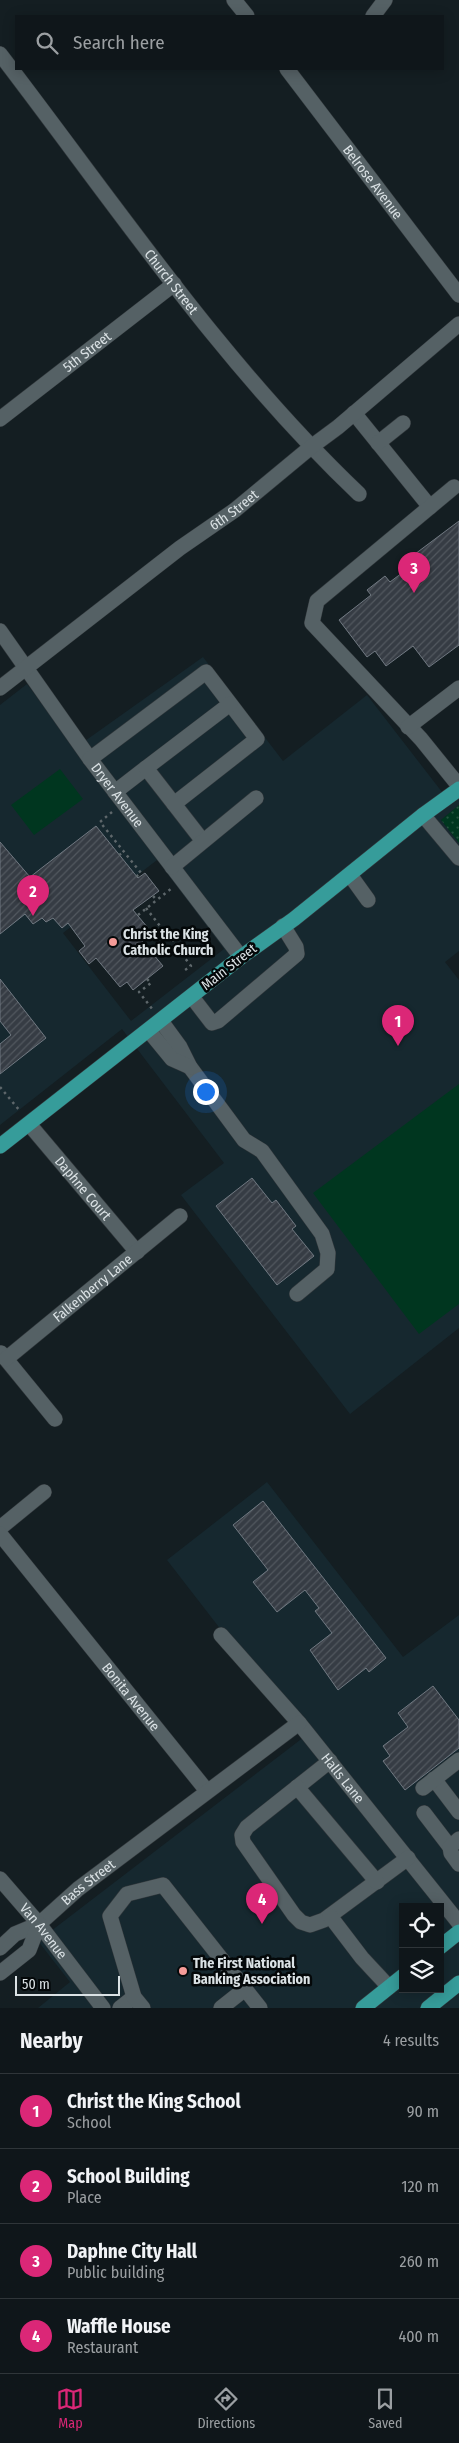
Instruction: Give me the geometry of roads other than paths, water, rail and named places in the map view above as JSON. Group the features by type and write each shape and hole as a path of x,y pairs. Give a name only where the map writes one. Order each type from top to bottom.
{"main road":[{"name":"Main Street","path":"0,1146 24,1118 161,1021 241,957 350,875 459,787"},
{"path":"444,1944 459,1932"},
{"path":"363,2008 399,1979"},
{"path":"428,2008 459,1983"}],"street":[{"path":"234,0 246,15"},
{"path":"374,15 385,0"},
{"name":"Church Street","path":"0,54 174,284 252,381 311,446 359,494"},
{"name":"Belrose Avenue","path":"288,70 459,295"},
{"name":"5th Street","path":"0,420 174,284"},
{"name":"6th Street","path":"0,688 180,548 235,510 311,446 354,414 459,324"},
{"path":"354,414 430,507"},
{"path":"378,443 403,423"},
{"path":"454,487 316,602 312,623 408,727 459,787"},
{"name":"Dryer Avenue","path":"0,631 90,759 241,957"},
{"path":"90,759 206,672 257,739 174,804"},
{"path":"408,727 459,688"},
{"path":"119,798 146,768 230,704"},
{"path":"146,768 202,840"},
{"path":"172,867 202,840 256,798"},
{"path":"423,815 459,858"},
{"path":"350,875 368,900"},
{"path":"192,997 212,1023 218,1022 296,954 296,947 283,926"},
{"path":"161,1021 180,1046 190,1067 244,1140 262,1151 322,1234 328,1253 327,1269 297,1294"},
{"path":"149,1030 172,1059 190,1067"},
{"name":"Daphne Court","path":"24,1118 136,1252"},
{"name":"Falkenberry Lane","path":"3,1356 180,1216"},
{"path":"3,1356 55,1419"},
{"path":"0,1528 44,1492"},
{"name":"Bonita Avenue","path":"0,1534 208,1791"},
{"name":"Halls Lane","path":"221,1635 298,1722 459,1923"},
{"path":"208,1791 298,1722"},
{"path":"459,1760 428,1783 459,1812"},
{"path":"330,1761 247,1826 242,1835 243,1842 301,1922 310,1925 330,1916 408,1858"},
{"path":"297,1787 377,1882"},
{"name":"Bass Street","path":"39,1924 78,1889 208,1791"},
{"path":"424,1813 455,1843 451,1853 459,1864"},
{"name":"Van Avenue","path":"0,1879 39,1924 95,2004"},
{"path":"120,2008 138,2002 110,1916 127,1894 163,1885 260,2008"},
{"path":"330,1916 362,1958 389,1987"},
{"path":"0,1948 16,1934 39,1924"},
{"path":"0,1972 29,1950 39,1924"},
{"path":"221,2008 245,1989"}],"place":[{"name":"Daphne City Hall","path":"414,593"},
{"name":"School Building","path":"33,916"},
{"name":"Christ the King Catholic Church","path":"113,942"},
{"name":"Christ the King School","path":"398,1046"},
{"name":"Waffle House","path":"262,1924"},
{"name":"The First National Banking Association","path":"183,1971"}]}
